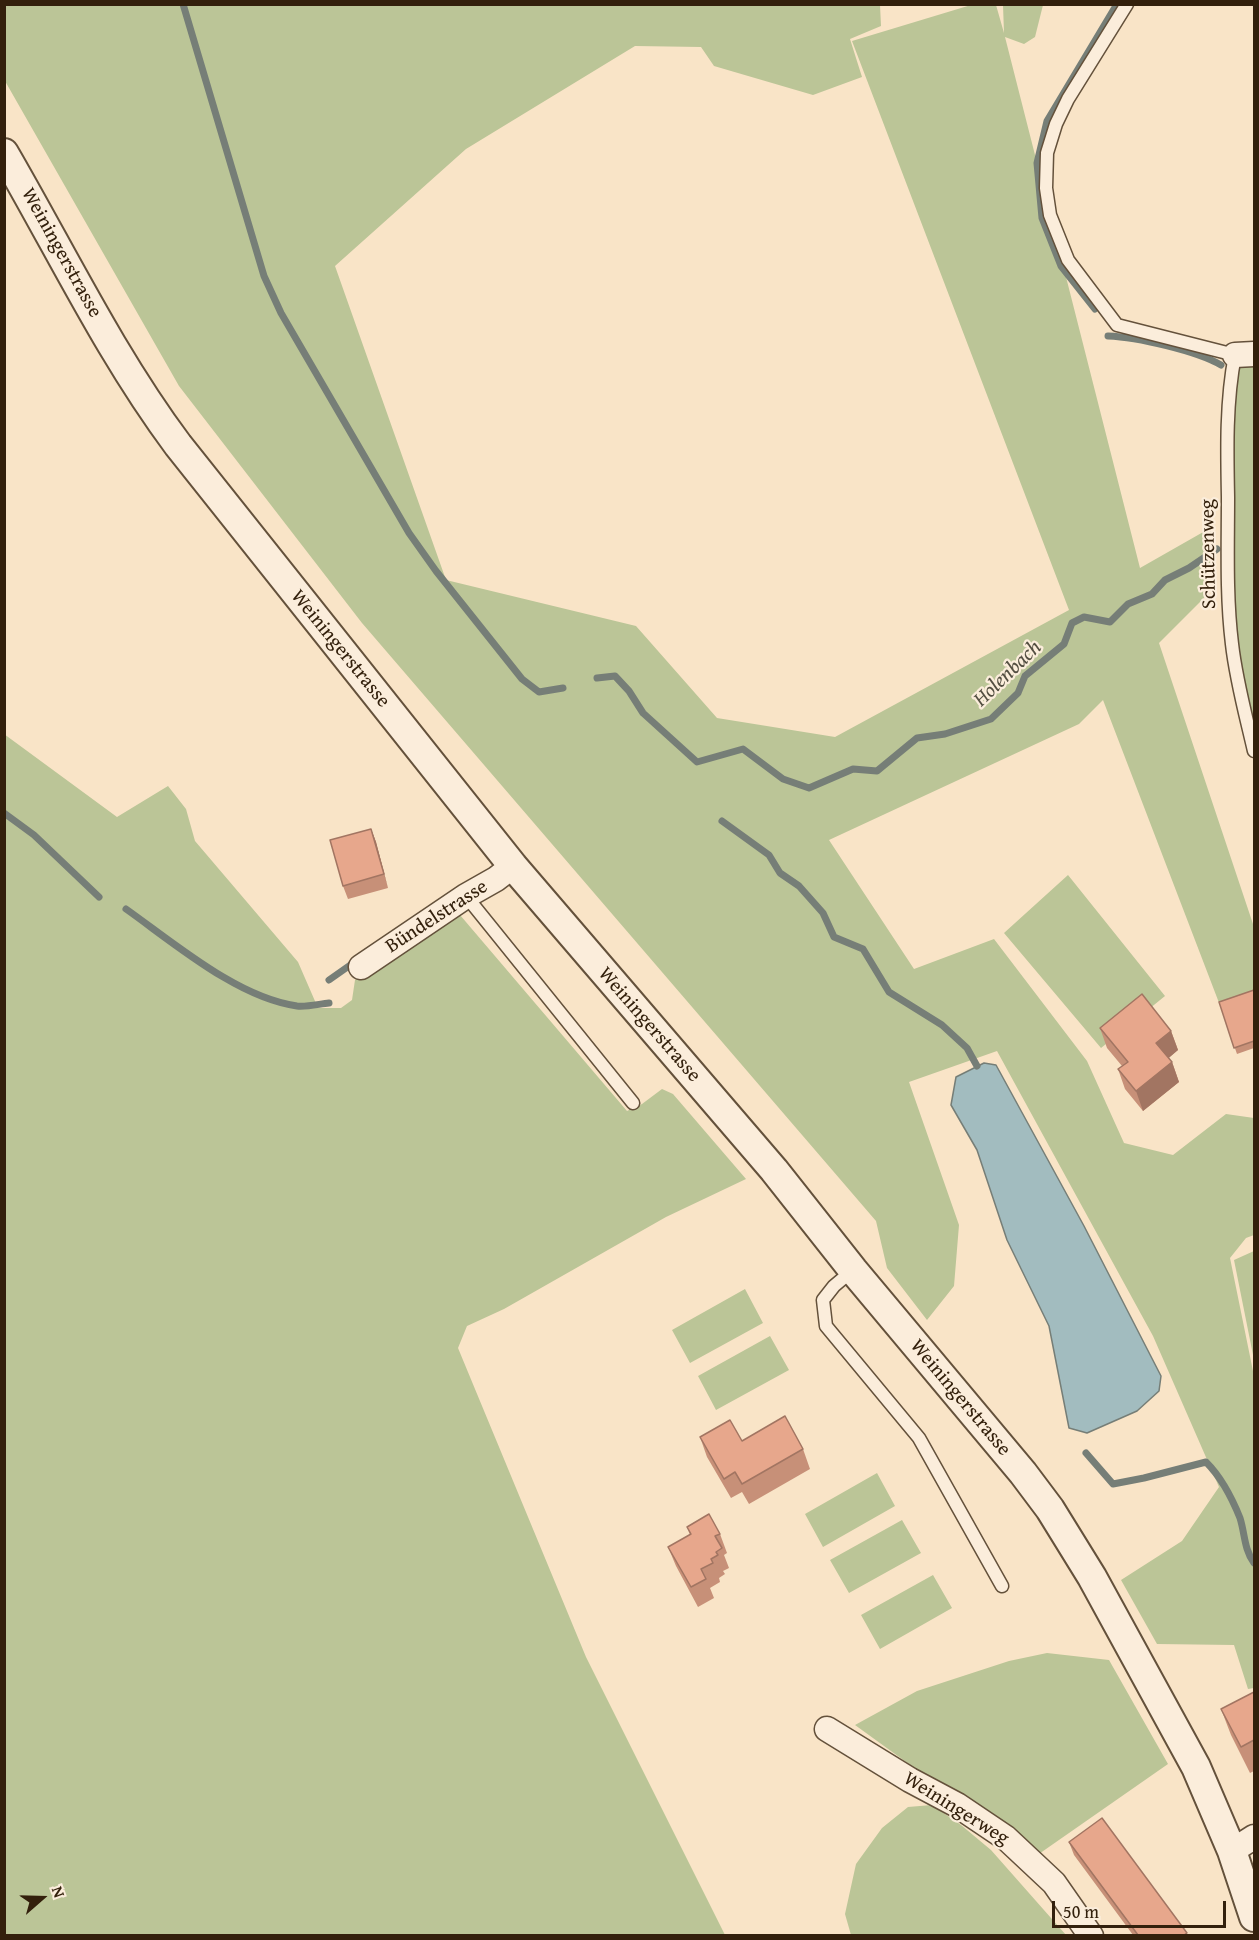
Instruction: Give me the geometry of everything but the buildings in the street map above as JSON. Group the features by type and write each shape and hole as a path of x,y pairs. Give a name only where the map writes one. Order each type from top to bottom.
{"street":[{"name":"Weiningerstrasse","path":"4,153 118,357 151,408 513,866 774,1170 1023,1473 1060,1523 1092,1576 1196,1767 1243,1844 1254,1917"},
{"name":"Bündelstrasse","path":"361,967 513,866"},
{"name":"Weiningerweg","path":"827,1729 910,1780 957,1805 1006,1838 1054,1883 1091,1935"}],"lane":[{"path":"1127,4 1068,99 1056,124 1047,153 1046,188 1050,215 1068,260 1117,325 1245,354"},
{"name":"Schützenweg","path":"1245,354 1230,378 1227,442 1229,598 1231,642 1254,751"},
{"path":"466,896 633,1103"},
{"path":"854,1270 834,1286 824,1300 826,1326 919,1438 1002,1586"}],"green space":[{"path":"4,5 880,5 881,26 850,39 862,77 813,95 714,66 701,47 635,46 466,149 335,266 446,580 636,626 717,718 835,737 1069,610 852,41 971,5 996,5 1004,33 1003,5 1043,5 1035,37 1024,44 1005,37 1140,568 1212,527 1210,592 1159,643 1254,927 1254,997 1221,1008 1103,700 1079,724 829,840 914,969 994,939 1087,1061 1124,1143 1173,1155 1226,1114 1254,1118 1254,1235 1246,1238 1230,1258 1254,1376 1254,1688 1248,1689 1234,1645 1157,1644 1121,1580 1182,1541 1219,1487 1153,1336 997,1051 909,1082 959,1225 954,1286 927,1320 887,1268 876,1221 362,623 179,386 5,81"},
{"path":"1254,354 1254,750 1229,598 1235,355"},
{"path":"4,734 117,817 168,786 186,809 195,841 298,962 318,1008 341,1008 352,1000 355,980 447,915 460,915 627,1111 642,1104 662,1089 673,1094 746,1179 666,1217 504,1309 467,1326 458,1348 586,1657 725,1935 5,1935"},
{"path":"1068,875 1165,996 1101,1048 1004,933"},
{"path":"1254,1251 1254,1360 1234,1260"},
{"path":"745,1289 763,1323 690,1363 672,1330"},
{"path":"770,1336 789,1370 716,1410 698,1376"},
{"path":"877,1473 895,1506 823,1547 805,1514"},
{"path":"902,1520 921,1553 849,1593 830,1560"},
{"path":"933,1575 952,1608 880,1649 861,1615"},
{"path":"1047,1653 1109,1660 1168,1764 1036,1856 855,1725 917,1691 1009,1661"},
{"path":"932,1805 991,1850 1066,1935 851,1935 845,1914 856,1864 882,1828 908,1807"}],"water":[{"path":"984,1063 996,1065 1084,1226 1161,1376 1159,1391 1137,1411 1087,1433 1069,1428 1049,1326 1007,1240 977,1150 951,1105 956,1077"}],"waterway":[{"path":"183,4 264,276 281,313 409,533 436,571 522,679 539,692 563,688"},
{"path":"1095,309 1061,266 1042,218 1037,163 1047,121 1117,4"},
{"path":"1108,336 1166,346 1221,365"},
{"name":"Holenbach","path":"597,678 615,676 629,691 643,713 697,762 743,749 783,779 809,788 853,769 877,771 917,738 945,734 991,719 1018,693 1025,676 1064,644 1072,623 1084,617 1110,622 1128,604 1152,594 1165,580 1189,568 1217,549"},
{"path":"4,813 34,835 99,897"},
{"path":"722,821 769,855 780,873 799,886 823,913 834,937 863,949 889,992 942,1025 967,1048 977,1066"},
{"path":"126,909 207,967 252,992 297,1006 329,1003"},
{"path":"329,980 356,961"},
{"path":"1086,1453 1113,1484 1206,1462 1221,1481 1233,1503 1240,1518 1248,1552 1254,1563"}]}
